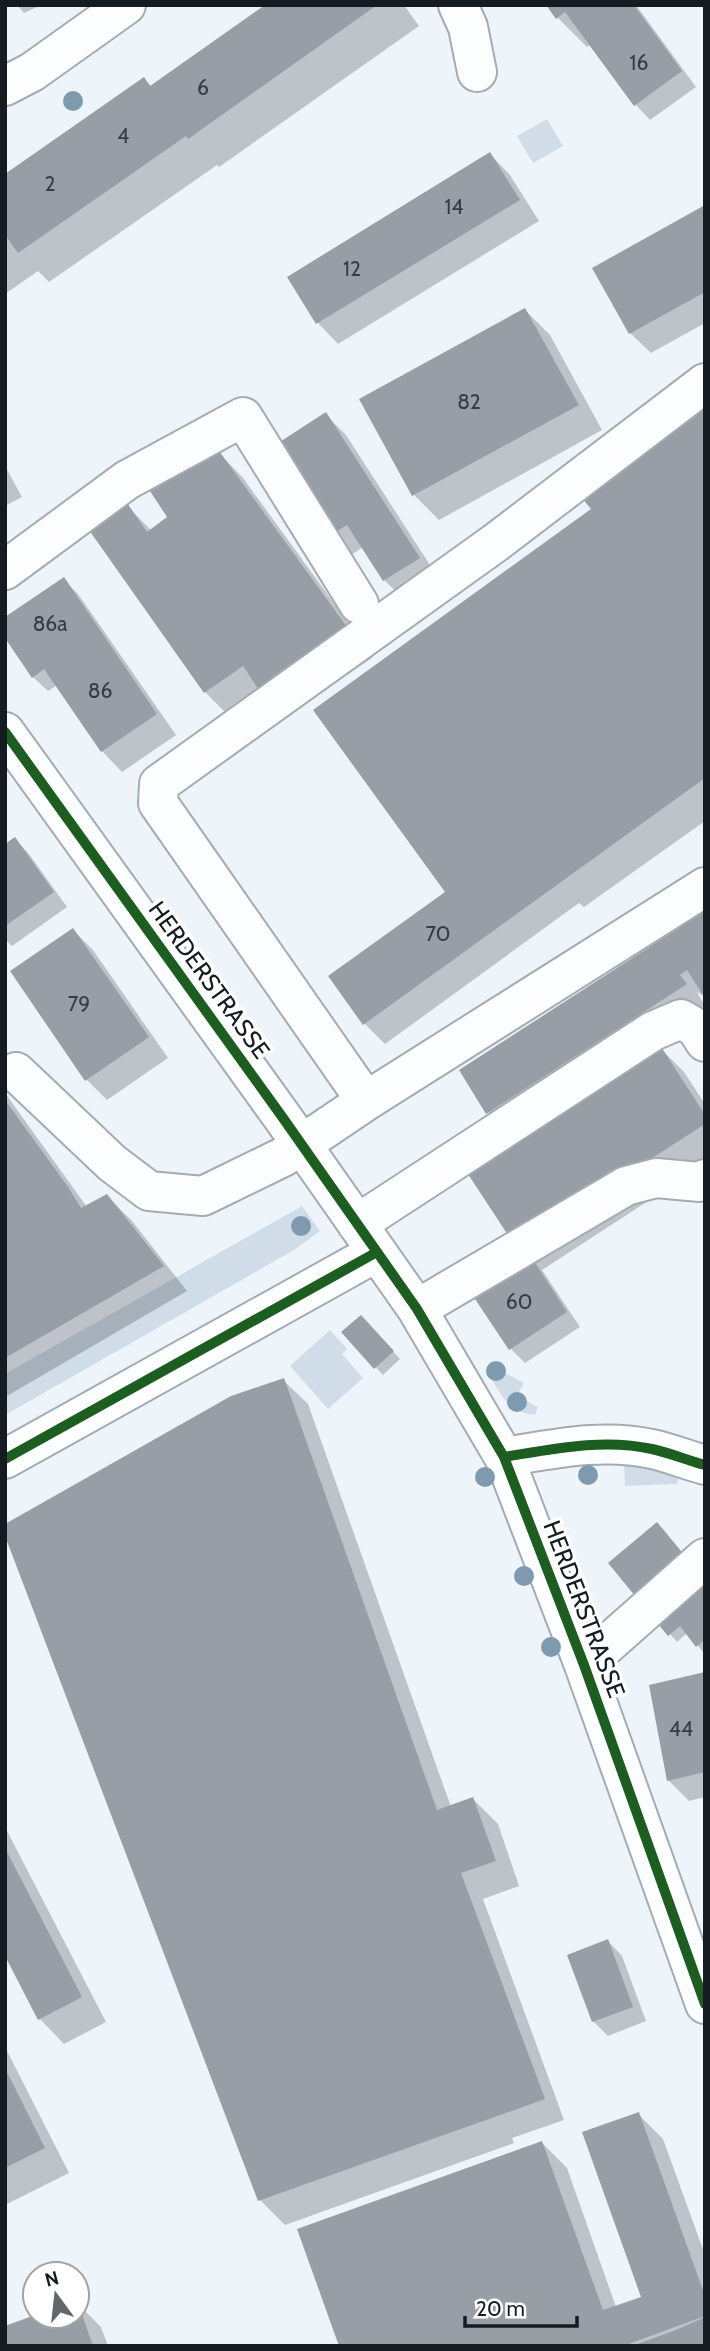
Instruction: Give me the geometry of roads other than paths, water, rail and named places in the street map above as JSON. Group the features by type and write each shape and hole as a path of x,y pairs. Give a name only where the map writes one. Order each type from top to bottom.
{"street":[{"path":"5,86 32,72 126,5"},
{"path":"458,5 468,27 477,72"},
{"path":"366,1101 158,803 159,785 495,543 705,383"},
{"path":"5,570 127,480 243,417 359,604"},
{"name":"HERDERSTRASSE","path":"5,732 417,1309 504,1457 693,1936 705,2004"},
{"path":"16,1072 112,1163 149,1191 203,1195 278,1161 366,1101 705,887"},
{"path":"5,1459 368,1238 653,1031 681,1018 696,1028 705,1042"},
{"path":"417,1309 626,1186 656,1178 700,1182 705,1179"},
{"path":"504,1457 561,1447 605,1444 651,1449 705,1465"},
{"path":"584,1665 705,1558"}]}
